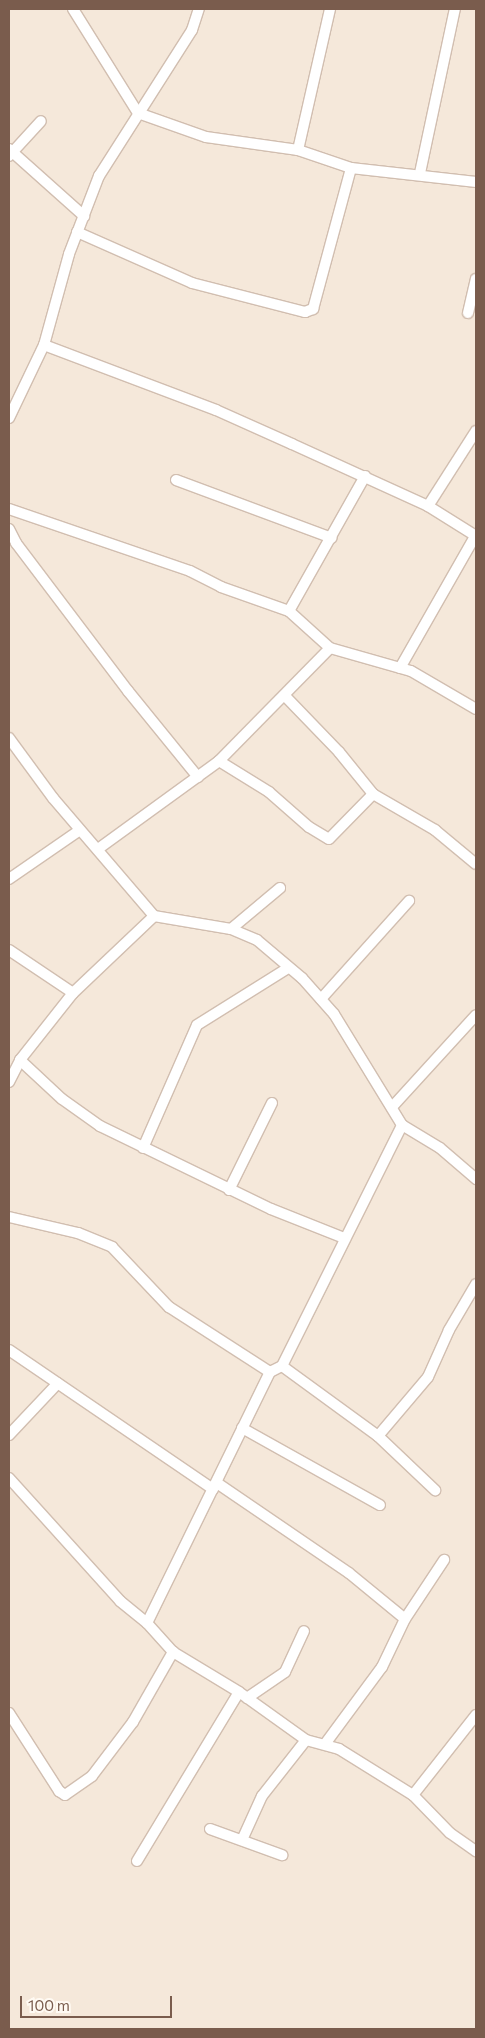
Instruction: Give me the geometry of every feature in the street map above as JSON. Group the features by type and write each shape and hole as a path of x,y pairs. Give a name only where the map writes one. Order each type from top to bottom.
{"street":[{"path":"73,9 138,113 206,137 298,150 352,168 420,173 476,182"},
{"path":"9,417 44,345 77,232 99,176 192,30 199,9"},
{"path":"298,150 330,9"},
{"path":"420,173 456,9"},
{"path":"41,121 10,152 84,216"},
{"path":"77,232 192,283 305,312 313,310 352,168"},
{"path":"468,313 476,279"},
{"path":"44,345 216,410 428,506 476,535 400,668"},
{"path":"428,506 476,431"},
{"path":"289,611 332,538 365,476"},
{"path":"176,480 332,538"},
{"path":"9,509 190,571 221,586 289,611 330,648 411,670 476,709"},
{"path":"9,529 16,543 128,691 198,776"},
{"path":"98,849 219,760 285,696 330,648"},
{"path":"285,696 339,752 373,794 435,830 476,864"},
{"path":"9,738 80,830 154,916 231,929 257,940 321,999 347,1033 393,1106 402,1125 440,1148 476,1179"},
{"path":"219,760 269,792 309,827 329,839 373,794"},
{"path":"9,879 80,830"},
{"path":"231,929 280,888"},
{"path":"321,999 409,901"},
{"path":"9,1082 20,1060 73,993 154,916"},
{"path":"9,950 73,993"},
{"path":"143,1148 197,1025 288,968"},
{"path":"393,1106 476,1015"},
{"path":"20,1060 82,1114 143,1148 229,1190 344,1238"},
{"path":"229,1190 272,1103"},
{"path":"148,1623 270,1372 282,1366 344,1238 402,1125"},
{"path":"9,1217 78,1233 112,1247 168,1307 270,1372"},
{"path":"378,1436 428,1378 449,1330 476,1284"},
{"path":"9,1350 58,1384 349,1573 405,1619"},
{"path":"282,1366 378,1436 435,1490"},
{"path":"9,1435 58,1384"},
{"path":"242,1428 380,1505"},
{"path":"9,1478 120,1602 148,1623 173,1652 243,1695 306,1740 339,1749 413,1795 450,1833 476,1851"},
{"path":"324,1744 382,1667 405,1619 444,1560"},
{"path":"137,1862 243,1695 285,1672 304,1631"},
{"path":"9,1713 59,1791 65,1795 92,1776 133,1722 173,1652"},
{"path":"413,1795 476,1715"},
{"path":"242,1840 262,1796 306,1740"},
{"path":"210,1829 282,1855"}],"shaded area":[{"path":"9,9 476,9 476,2029 9,2029"}]}
